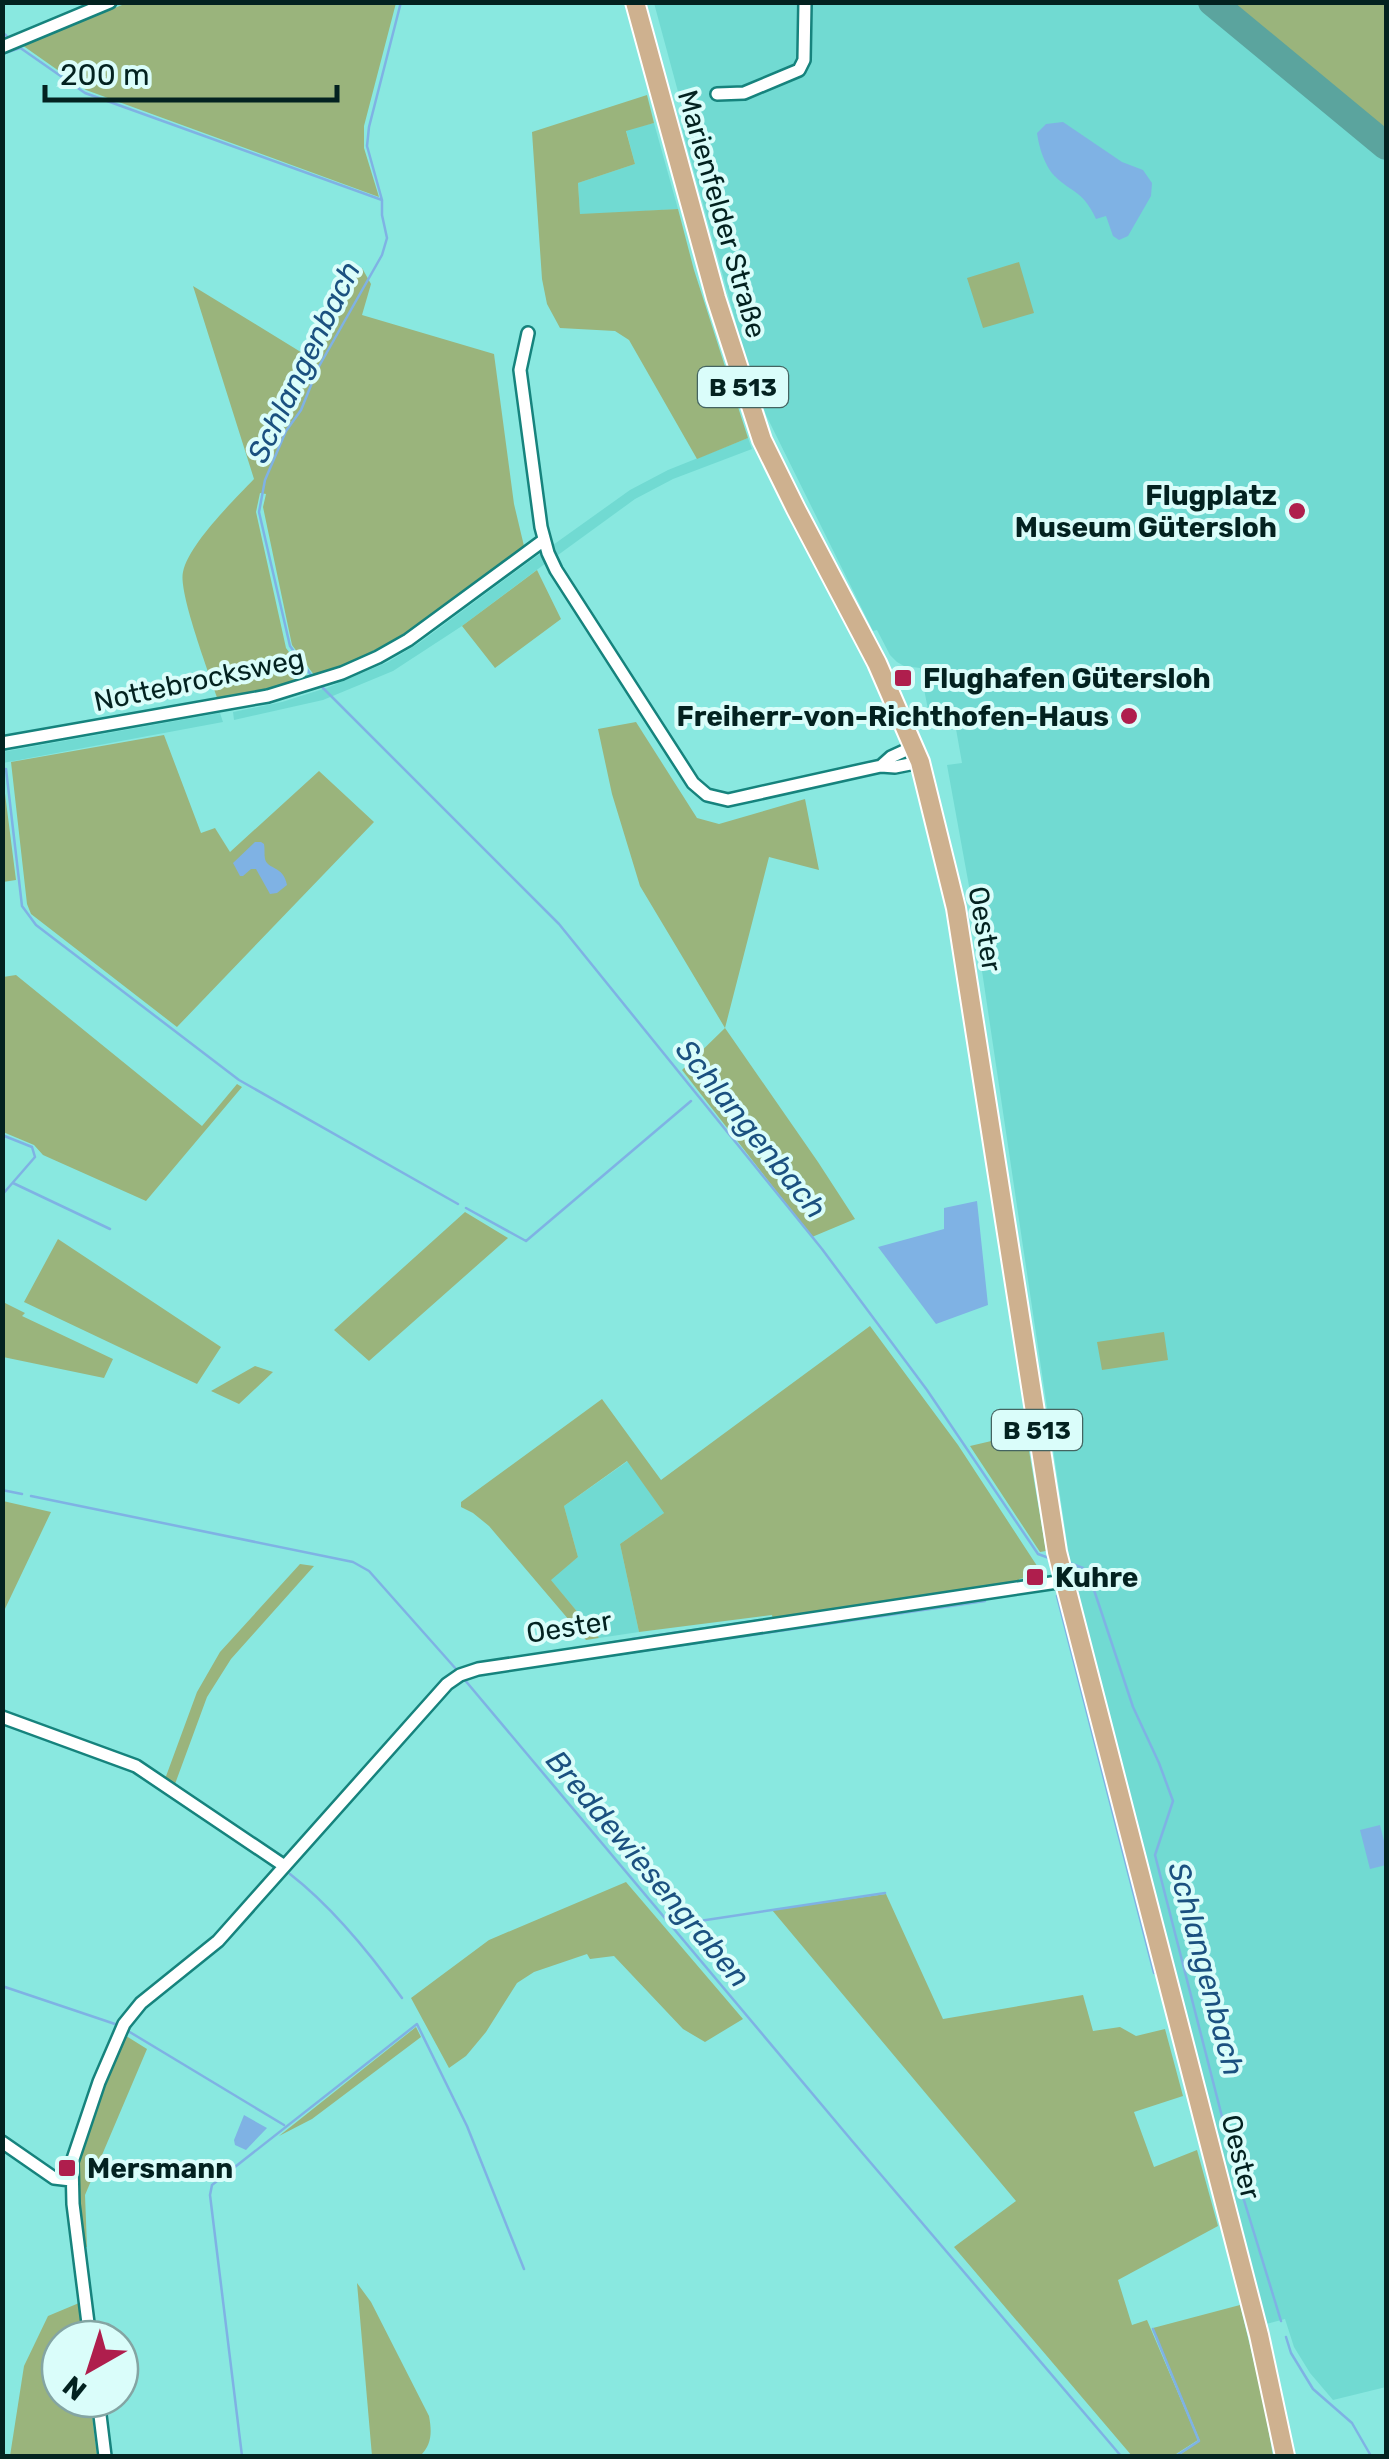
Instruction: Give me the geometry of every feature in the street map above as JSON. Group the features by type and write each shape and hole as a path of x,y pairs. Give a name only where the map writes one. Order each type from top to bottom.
{"main road":[{"name":"Marienfelder Straße","path":"635,2 716,298 762,440 877,663 917,754"},
{"name":"Oester","path":"917,754 956,908 1061,1567 1258,2335 1285,2456"}],"street":[{"path":"2,47 110,2"},
{"path":"716,94 744,93 799,70 804,60 804,2"},
{"path":"528,333 520,370 544,540 556,570 693,783 707,795 728,800 746,798 881,766 891,757 917,754"},
{"name":"Nottebrocksweg","path":"2,743 309,685 378,657 408,640 544,540"},
{"name":"Oester","path":"88,2319 72,2162 84,2121 124,2024 141,2003 218,1940 447,1684 478,1669 1061,1567"},
{"path":"2,1716 136,1766 283,1865"},
{"path":"2,2142 54,2178 71,2180"},
{"path":"100,2419 105,2456"}],"shaded area":[{"path":"654,3 1386,3 1386,2387 1333,2400 1294,2347 1285,2319 1266,2324 1071,1569 971,897 947,765 962,763 956,729 937,730 930,720 920,668 897,662 877,630 873,631 766,415 748,366 682,128 687,125"},
{"path":"1063,122 1122,162 1143,170 1152,183 1151,196 1128,236 1119,240 1113,236 1106,216 1096,219 1086,202 1048,167 1037,133 1046,124"},
{"path":"654,123 678,209 580,215 578,183 635,164 626,130"},
{"path":"748,438 752,449 673,479 635,499 558,555 553,545 630,490"},
{"path":"541,553 546,563 462,626 393,671 323,700 234,720 233,712 329,687 388,662"},
{"path":"220,713 223,722 3,763 2,752"},
{"path":"255,842 264,844 267,862 285,879 287,885 277,893 270,894 256,869 240,876 233,863"},
{"path":"977,1201 988,1305 936,1324 878,1247 944,1229 944,1208"},
{"path":"628,1461 664,1513 620,1544 639,1632 599,1638 550,1579 578,1557 564,1506"},
{"path":"1380,1825 1386,1865 1370,1869 1360,1830"},
{"path":"244,2115 267,2128 246,2150 235,2145 234,2140"}],"green space":[{"path":"127,3 396,3 364,126 364,148 379,197 86,90 22,45"},
{"path":"1229,3 1386,3 1386,133"},
{"path":"647,95 654,123 626,131 635,164 578,183 580,214 678,209 748,438 697,459 629,340 615,331 560,328 547,304 542,279 532,132"},
{"path":"1019,262 1034,313 983,328 967,278"},
{"path":"362,268 371,284 362,315 494,354 514,504 524,546 398,637 314,675 292,645 263,507 266,494 260,493 256,512 286,648 308,678 218,700 190,615 183,572 203,536 254,479 193,286 304,354"},
{"path":"537,570 561,619 495,668 462,626"},
{"path":"636,722 697,818 719,824 805,799 819,870 769,857 725,1028 640,886 612,794 598,729"},
{"path":"164,735 201,833 215,828 230,852 319,771 374,822 177,1027 31,914 11,762"},
{"path":"2,770 16,880 3,882 2,882"},
{"path":"16,975 202,1126 237,1084 242,1087 146,1201 43,1155 34,1145 3,1132 3,977"},
{"path":"725,1028 855,1219 812,1237 682,1070"},
{"path":"465,1212 508,1238 369,1361 334,1330"},
{"path":"58,1239 221,1347 197,1384 24,1302"},
{"path":"3,1302 25,1313 22,1316 113,1359 104,1378 3,1357"},
{"path":"870,1326 958,1445 1043,1575 1019,1579 1019,1584 773,1620 772,1615 639,1632 620,1544 664,1513 627,1461 564,1506 578,1557 551,1580 599,1638 586,1640 489,1526 461,1507 461,1502 602,1399 661,1480"},
{"path":"1164,1332 1168,1360 1102,1370 1097,1342"},
{"path":"255,1366 273,1372 239,1404 211,1391"},
{"path":"1026,1433 1046,1551 1040,1552 970,1446"},
{"path":"2,1501 51,1512 3,1613"},
{"path":"300,1564 314,1566 231,1659 207,1697 175,1784 165,1779 197,1692 220,1652"},
{"path":"626,1882 743,2019 705,2042 683,2029 614,1956 590,1959 587,1954 534,1972 517,1983 486,2032 466,2056 449,2068 411,1998 489,1940"},
{"path":"886,1894 943,2019 1083,1995 1093,2031 1120,2027 1136,2036 1165,2029 1183,2096 1134,2112 1154,2167 1197,2150 1218,2226 1118,2280 1132,2325 1147,2320 1198,2440 1173,2456 1132,2456 954,2247 1016,2201 772,1910"},
{"path":"416,2027 421,2037 312,2119 279,2136"},
{"path":"123,2034 147,2049 85,2195 87,2247 82,2247 76,2163 102,2081"},
{"path":"357,2283 371,2302 429,2416 430,2438 420,2456 372,2456"},
{"path":"79,2303 81,2319 47,2319"},
{"path":"1240,2305 1273,2456 1178,2456 1200,2441 1153,2328"},
{"path":"40,2333 40,2419 92,2419 97,2456 10,2456 24,2366"}],"waterway":[{"name":"Schlangenbach","path":"311,675 290,646 259,512 265,480 286,431 301,410 318,368 382,255 387,238 382,200 367,146 401,2"},
{"path":"18,34 79,9"},
{"path":"2,32 9,38"},
{"path":"19,47 85,93 382,200"},
{"path":"2,54 20,48"},
{"name":"Schlangenbach","path":"320,685 559,924 822,1249 927,1390 1038,1554 1049,1558"},
{"path":"6,769 22,906 36,925 239,1080 458,1204"},
{"path":"466,1208 526,1241 691,1101"},
{"path":"2,1135 32,1147 35,1157 2,1195"},
{"path":"13,1183 110,1229"},
{"name":"Breddewiesengraben","path":"2,1490 22,1494"},
{"name":"Breddewiesengraben","path":"31,1496 353,1562 369,1571 456,1669"},
{"name":"Schlangenbach","path":"1067,1562 1089,1575 1133,1707 1173,1801 1155,1855 1240,2187 1281,2321"},
{"path":"1057,1596 1154,1973"},
{"path":"468,1679 985,1601"},
{"path":"632,1639 755,1621"},
{"path":"597,1645 621,1641"},
{"name":"Breddewiesengraben","path":"464,1679 1121,2456"},
{"path":"290,1874 350,1932 402,1998"},
{"path":"673,1925 885,1893"},
{"path":"2,1986 115,2024"},
{"path":"242,2456 210,2195 212,2185 417,2024 467,2126 524,2269"},
{"path":"128,2031 284,2125"},
{"path":"1153,2329 1199,2441 1176,2456"},
{"name":"Schlangenbach","path":"1286,2337 1313,2389 1352,2423 1371,2456"}],"taxiway":[{"path":"1212,2 1386,146"}],"place":[{"name":"Flugplatz Museum Gütersloh","path":"1297,511"},
{"name":"Flughafen Gütersloh","path":"903,678"},
{"name":"Freiherr-von-Richthofen-Haus","path":"1129,716"},
{"name":"Kuhre","path":"1035,1577"},
{"name":"Mersmann","path":"67,2168"}]}
